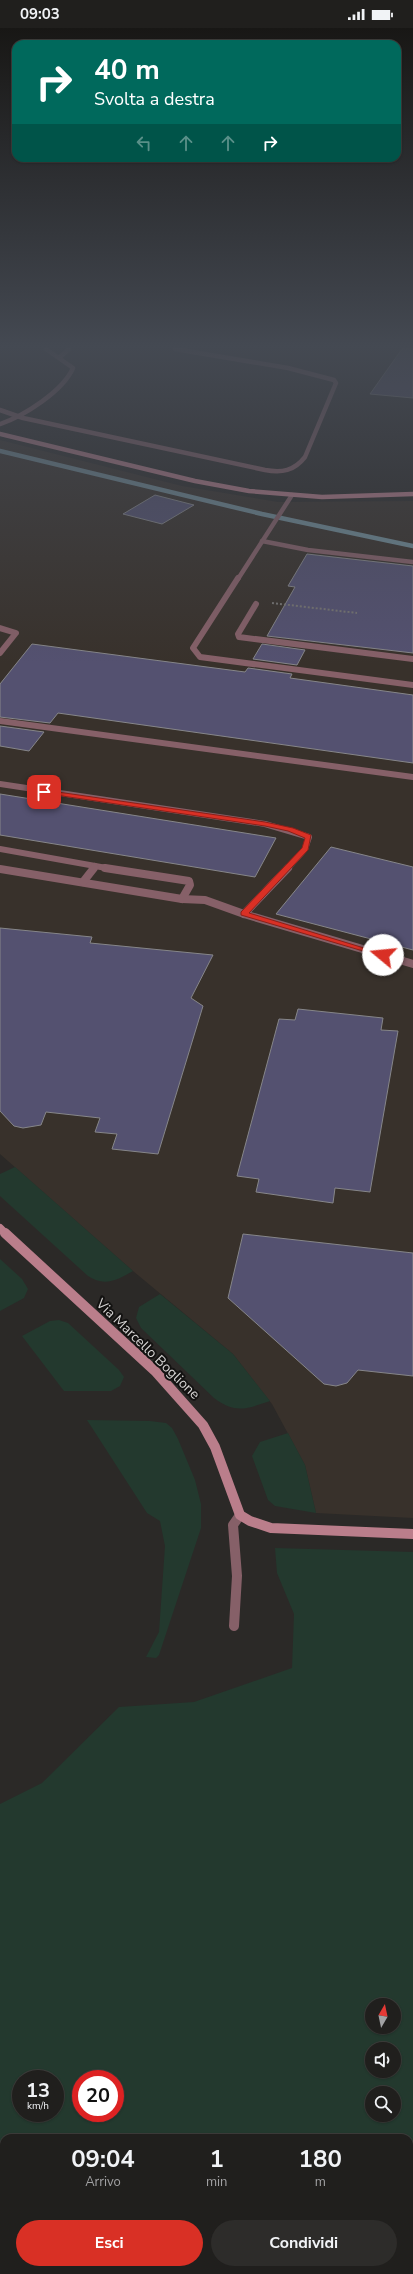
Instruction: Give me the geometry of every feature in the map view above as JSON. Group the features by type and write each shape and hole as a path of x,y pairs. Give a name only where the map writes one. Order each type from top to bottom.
{"street":[{"path":"84,454 216,485 292,495 342,497 413,494"},
{"path":"190,454 264,470 285,472 299,466 306,454"},
{"path":"292,495 193,648 200,657 413,685"},
{"path":"262,541 308,550 413,562"},
{"path":"256,604 238,634 239,637 413,660"},
{"path":"0,628 16,633 0,652"},
{"path":"0,721 413,777"},
{"path":"0,784 265,824 290,830 309,837 305,849 244,914"},
{"path":"0,849 95,866 184,879 189,881 190,885 182,899"},
{"path":"83,882 95,866"},
{"path":"0,869 182,899 205,900 244,914 413,964"},
{"name":"Via Marcello Boglione","path":"0,1228 155,1371 188,1407 203,1425 215,1447 240,1515"},
{"path":"234,1626 237,1602 237,1571 236,1544 233,1525 240,1515 254,1523 271,1528 413,1534"}],"path":[{"path":"264,602 357,613"}],"shaded area":[{"path":"0,454 55,454 182,486 278,502 413,501 413,1518 316,1513 305,1465 272,1404 233,1354 133,1271 0,1154"}],"green space":[{"path":"15,1167 133,1271 122,1277 105,1282 88,1276 0,1196 0,1174"},
{"path":"0,1259 22,1279 28,1289 24,1298 0,1311"},
{"path":"160,1294 233,1354 270,1401 248,1408 235,1408 222,1403 214,1398 141,1328 136,1318 139,1307"},
{"path":"59,1320 68,1323 119,1370 124,1377 120,1386 111,1391 64,1391 22,1336 50,1321"},
{"path":"87,1420 150,1421 166,1423 172,1428 178,1439 195,1480 201,1504 201,1528 159,1655 156,1658 146,1657 159,1632 165,1546 160,1521 147,1513"},
{"path":"288,1433 305,1465 316,1513 275,1506 268,1500 252,1456 260,1442"},
{"path":"275,1548 413,1552 413,2134 0,2134 0,1804 42,1783 119,1707 194,1702 292,1668 294,1614 277,1573"}],"building":[{"path":"155,495 194,505 162,524 123,514"},
{"path":"307,554 413,566 413,653 267,636 295,587 288,586"},
{"path":"32,644 245,672 248,668 292,674 290,678 413,695 413,763 58,713 50,723 0,717 0,684"},
{"path":"262,644 305,650 297,665 253,659"},
{"path":"0,726 44,732 29,751 0,746"},
{"path":"0,794 276,838 255,877 0,835"},
{"path":"331,847 413,867 413,950 276,914"},
{"path":"0,928 92,937 90,943 213,955 191,998 203,1006 158,1154 112,1149 117,1134 95,1132 100,1118 46,1112 41,1125 23,1128 14,1126 0,1111"},
{"path":"298,1009 383,1018 381,1030 398,1031 370,1192 335,1188 333,1203 256,1192 259,1179 237,1176 279,1019 295,1020"},
{"path":"243,1234 413,1253 413,1376 358,1370 347,1383 336,1386 324,1384 228,1298"}],"waterway":[{"path":"12,454 262,514 413,546"}],"route":[{"path":"44,792 265,824 290,830 309,837 305,849 244,914 383,955"}]}
